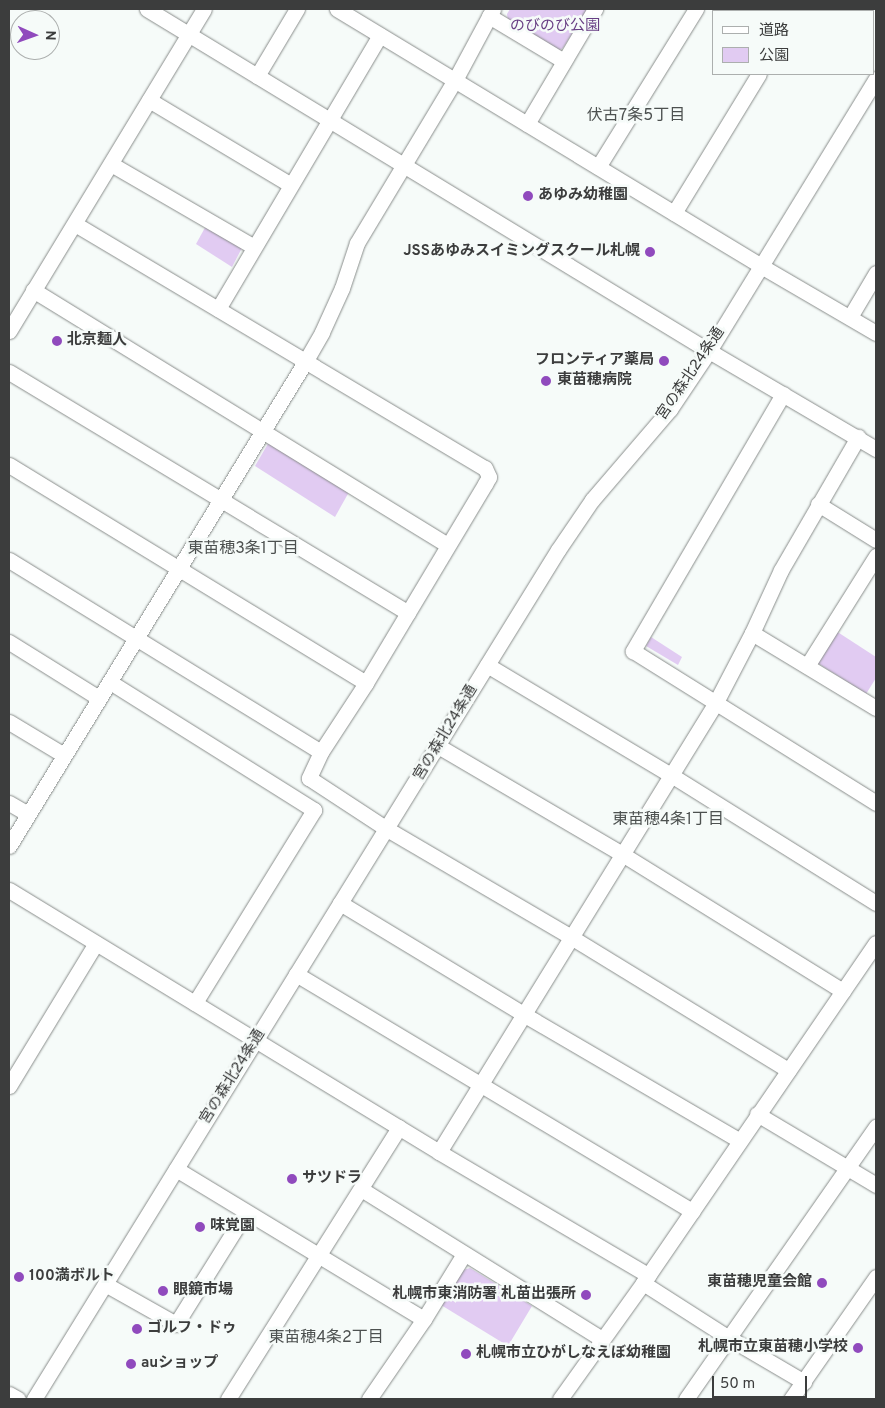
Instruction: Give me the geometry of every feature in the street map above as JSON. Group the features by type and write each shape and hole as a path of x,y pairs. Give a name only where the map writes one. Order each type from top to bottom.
{"street":[{"path":"147,9 709,351 876,449"},
{"path":"9,331 204,9"},
{"path":"257,76 297,9"},
{"path":"338,9 761,266 876,333"},
{"path":"527,124 595,9"},
{"path":"598,167 696,9"},
{"path":"9,846 305,362 322,332 342,288 357,243 455,80 491,12 564,60"},
{"path":"218,309 380,35"},
{"path":"674,213 758,75"},
{"name":"宮の森北24条通","path":"34,1399 387,830 486,665 592,500 670,409 709,351 876,79"},
{"path":"149,100 290,185"},
{"path":"111,164 254,247"},
{"path":"75,224 486,468 489,477 366,683 320,752 309,778 387,830 571,937 788,1070"},
{"path":"850,317 876,273"},
{"path":"33,290 448,545"},
{"path":"9,372 408,613"},
{"path":"783,394 633,652 876,803"},
{"path":"439,1152 715,704 752,633 781,570 858,438"},
{"path":"9,465 366,683"},
{"path":"818,504 876,540"},
{"path":"807,666 876,556"},
{"path":"9,560 320,752"},
{"path":"752,633 875,704"},
{"path":"9,642 99,698"},
{"path":"486,665 671,775 876,903"},
{"path":"110,682 314,810 195,1003"},
{"path":"9,722 64,755"},
{"path":"438,746 622,854 843,991"},
{"path":"9,803 28,814"},
{"path":"9,890 646,1279 729,1338 804,1382"},
{"path":"340,903 523,1014 740,1141"},
{"path":"9,1086 96,943"},
{"path":"560,1399 646,1279 757,1114 876,943"},
{"path":"296,974 692,1211"},
{"path":"757,1114 876,1185"},
{"path":"686,1399 876,1127"},
{"path":"228,1399 399,1128"},
{"path":"176,1169 424,1319"},
{"path":"361,1189 602,1339"},
{"path":"105,1284 176,1324 246,1212"},
{"path":"376,1397 464,1254"},
{"path":"792,1399 876,1277"},
{"path":"9,1394 18,1399"}],"green space":[{"name":"のびのび公園","path":"510,9 588,9 563,48 558,51 508,21 507,14"},
{"path":"207,224 243,246 232,267 196,244"},
{"path":"269,442 349,492 335,517 255,466"},
{"path":"836,631 876,657 876,678 866,694 816,662"},
{"path":"651,637 682,657 678,665 646,646"},
{"path":"470,1268 532,1306 508,1346 441,1305 463,1270"}],"place":[{"name":"あゆみ幼稚園","path":"528,196"},
{"name":"JSSあゆみスイミングスクール札幌","path":"650,252"},
{"name":"北京麺人","path":"57,341"},
{"name":"フロンティア薬局","path":"664,361"},
{"name":"東苗穂病院","path":"546,381"},
{"name":"サツドラ","path":"292,1179"},
{"name":"味覚園","path":"200,1227"},
{"name":"100満ボルト","path":"19,1277"},
{"name":"東苗穂児童会館","path":"822,1283"},
{"name":"眼鏡市場","path":"163,1291"},
{"name":"札幌市東消防署 札苗出張所","path":"586,1295"},
{"name":"ゴルフ・ドゥ","path":"137,1329"},
{"name":"札幌市立東苗穂小学校","path":"858,1348"},
{"name":"札幌市立ひがしなえぼ幼稚園","path":"466,1354"},
{"name":"auショップ","path":"131,1364"}],"district":[{"name":"伏古7条5丁目","path":"636,116"},
{"name":"東苗穂3条1丁目","path":"243,549"},
{"name":"東苗穂4条1丁目","path":"668,820"},
{"name":"東苗穂4条2丁目","path":"326,1338"}]}
